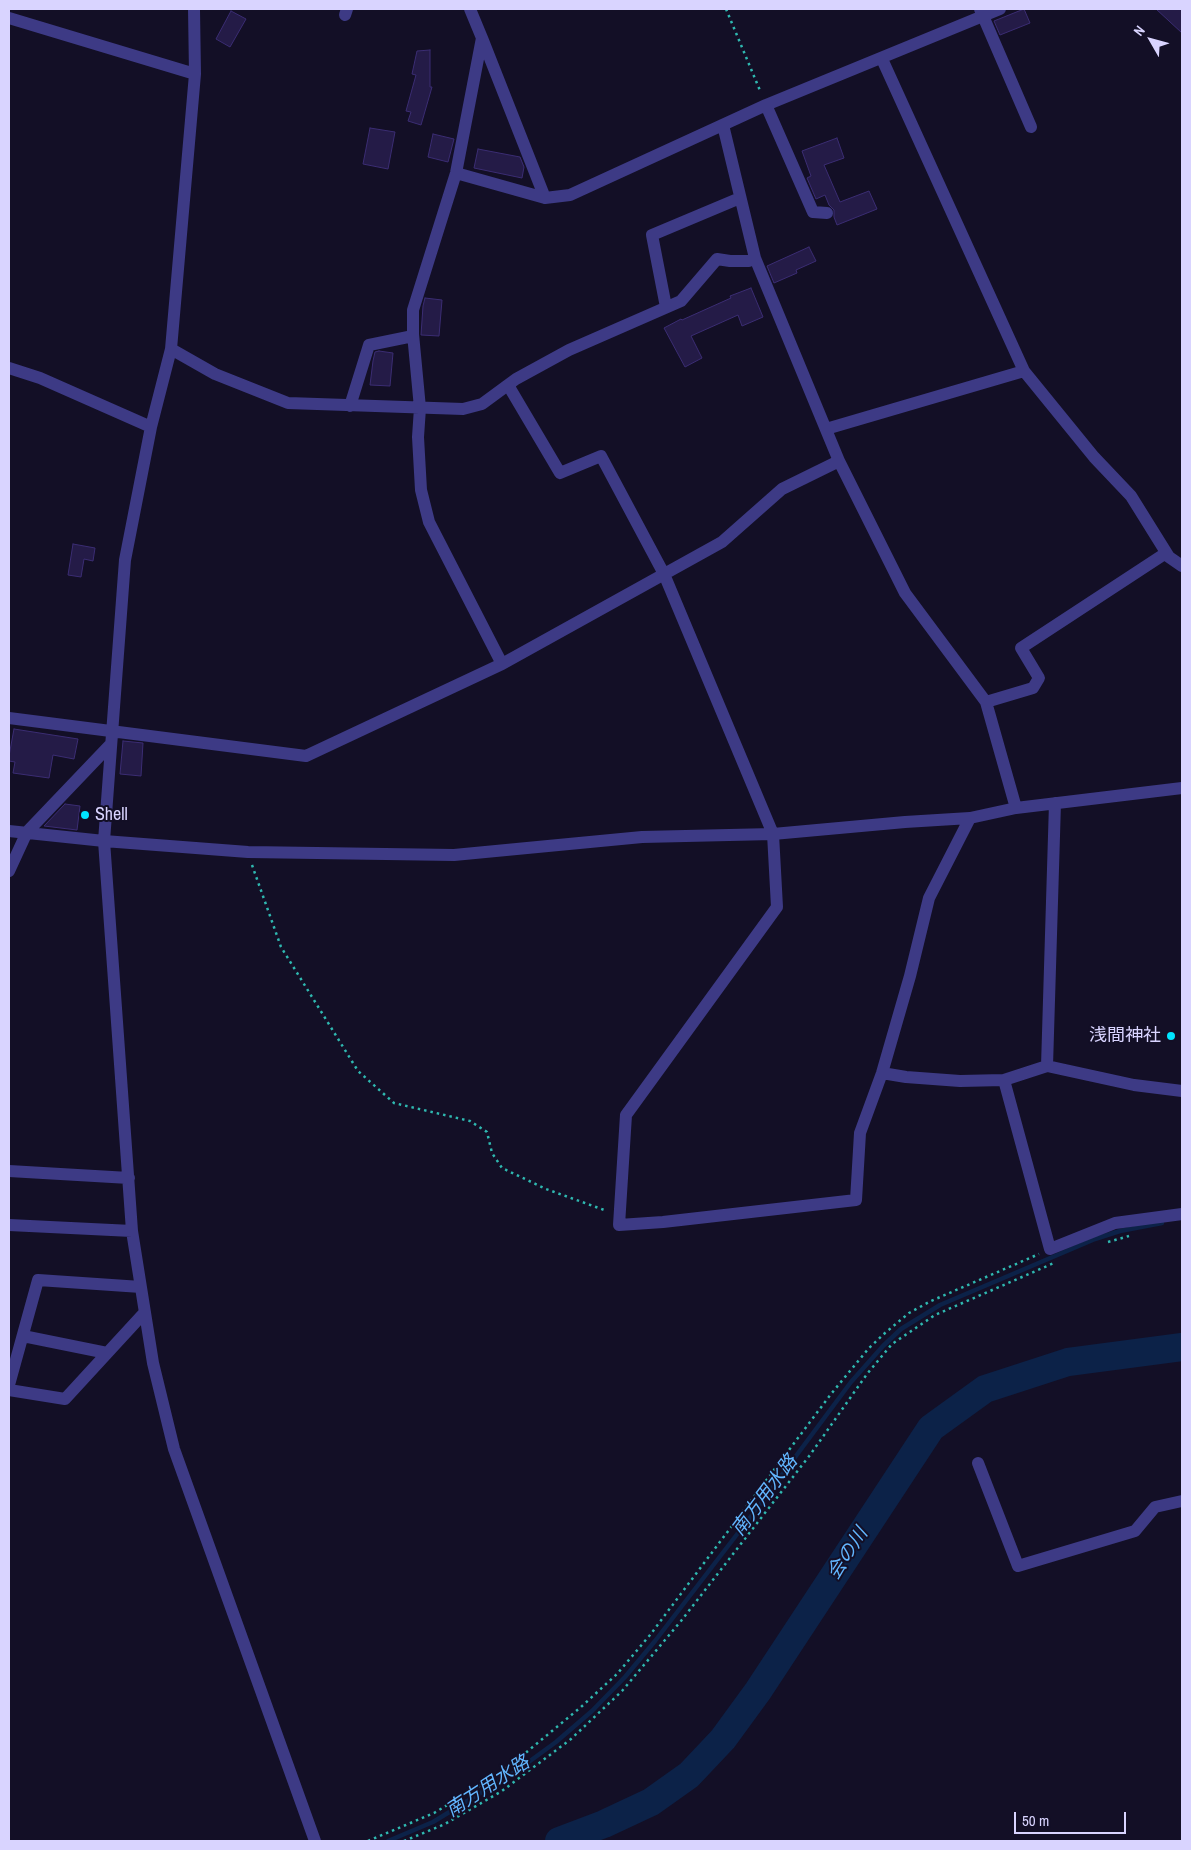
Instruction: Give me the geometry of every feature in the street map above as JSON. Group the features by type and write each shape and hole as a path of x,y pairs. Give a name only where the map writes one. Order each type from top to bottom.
{"street":[{"path":"194,9 195,74 171,349 151,427 125,560 104,841 132,1231 153,1363 174,1449 316,1841"},
{"path":"470,9 545,198"},
{"path":"456,173 545,198 570,195 766,105 882,58 982,12 1000,9"},
{"path":"982,12 1031,127"},
{"path":"9,18 195,74"},
{"path":"482,38 456,173 413,310 413,336 420,408 418,436 421,490 429,522 502,664"},
{"path":"882,58 1024,371 1094,457 1131,496 1166,553 1182,566"},
{"path":"766,105 813,212 827,213"},
{"path":"723,124 755,258 839,461 905,593 986,702 1016,808"},
{"path":"666,308 652,235 740,198"},
{"path":"171,349 216,374 288,403 463,409 482,404 508,385 570,350 681,301 716,259 750,261 755,258"},
{"path":"350,406 369,344 413,336"},
{"path":"9,368 40,378 151,427"},
{"path":"826,430 1024,371"},
{"path":"508,385 560,473 601,456 664,574 773,834 777,908 626,1115 619,1225 856,1200 860,1133 882,1073 910,976 929,898 970,818"},
{"path":"9,718 111,738 306,756 502,664 722,542 782,489 839,461"},
{"path":"986,702 1033,688 1039,678 1021,648 1166,553"},
{"path":"9,871 26,832 111,738"},
{"path":"9,831 104,841 248,852 454,855 642,837 773,834 970,818 1016,808 1182,788"},
{"path":"1047,1066 1056,803"},
{"path":"882,1073 906,1077 960,1081 1004,1080 1047,1066 1134,1085 1182,1090"},
{"path":"1004,1080 1050,1249 1115,1223 1182,1214"},
{"path":"9,1171 128,1178"},
{"path":"9,1226 132,1231"},
{"path":"9,1385 38,1280 141,1287"},
{"path":"9,1390 65,1399 145,1312"},
{"path":"22,1336 107,1353"},
{"path":"978,1463 1018,1566 1135,1531 1155,1507 1182,1501"}],"path":[{"path":"726,9 766,105"},
{"path":"248,852 281,947 358,1071 394,1103 470,1121 487,1132 492,1152 502,1168 546,1189 620,1215"},
{"path":"1108,1242 1133,1235"},
{"path":"368,1841 434,1813 491,1779 581,1707 617,1674 650,1635 831,1394 869,1348 885,1333 909,1313 931,1301 1050,1249"},
{"path":"404,1841 445,1824 502,1791 571,1739 622,1691 681,1621 810,1455 892,1344 935,1315 1062,1260"}],"building":[{"path":"1024,9 1030,23 1000,35 994,21"},
{"path":"1156,9 1182,9 1182,33"},
{"path":"231,11 246,19 230,47 216,39"},
{"path":"430,50 430,87 432,87 421,125 408,121 411,112 406,111 416,75 412,74 417,51"},
{"path":"370,128 395,132 388,169 363,164"},
{"path":"433,134 454,139 448,162 428,157"},
{"path":"837,138 844,158 824,165 840,202 869,191 877,209 837,225 834,210 829,205 825,195 816,199 807,178 811,176 802,151"},
{"path":"478,149 520,157 524,167 522,178 474,168"},
{"path":"809,247 816,261 796,270 797,273 774,283 767,266"},
{"path":"751,288 763,317 742,326 738,315 691,336 702,358 685,367 664,328 731,298 730,296"},
{"path":"425,298 442,300 439,336 421,335"},
{"path":"375,352 393,353 390,386 370,385"},
{"path":"73,544 95,548 93,561 84,559 81,577 68,575"},
{"path":"14,729 78,739 74,759 53,755 49,778 13,773 15,762 9,761 9,756"},
{"path":"123,741 143,743 141,776 120,774"},
{"path":"65,804 80,806 77,830 44,826"}],"waterway":[{"name":"南方用水路","path":"388,1841 433,1822 515,1772 556,1742 592,1711 625,1677 655,1641 851,1382 901,1329 940,1305 1095,1239 1120,1231 1162,1223"},
{"name":"会の川","path":"559,1841 604,1824 651,1802 689,1775 723,1739 758,1691 931,1428 985,1389 1068,1362 1182,1347"}],"place":[{"name":"Shell","path":"85,815"},
{"name":"浅間神社","path":"1171,1036"}]}
